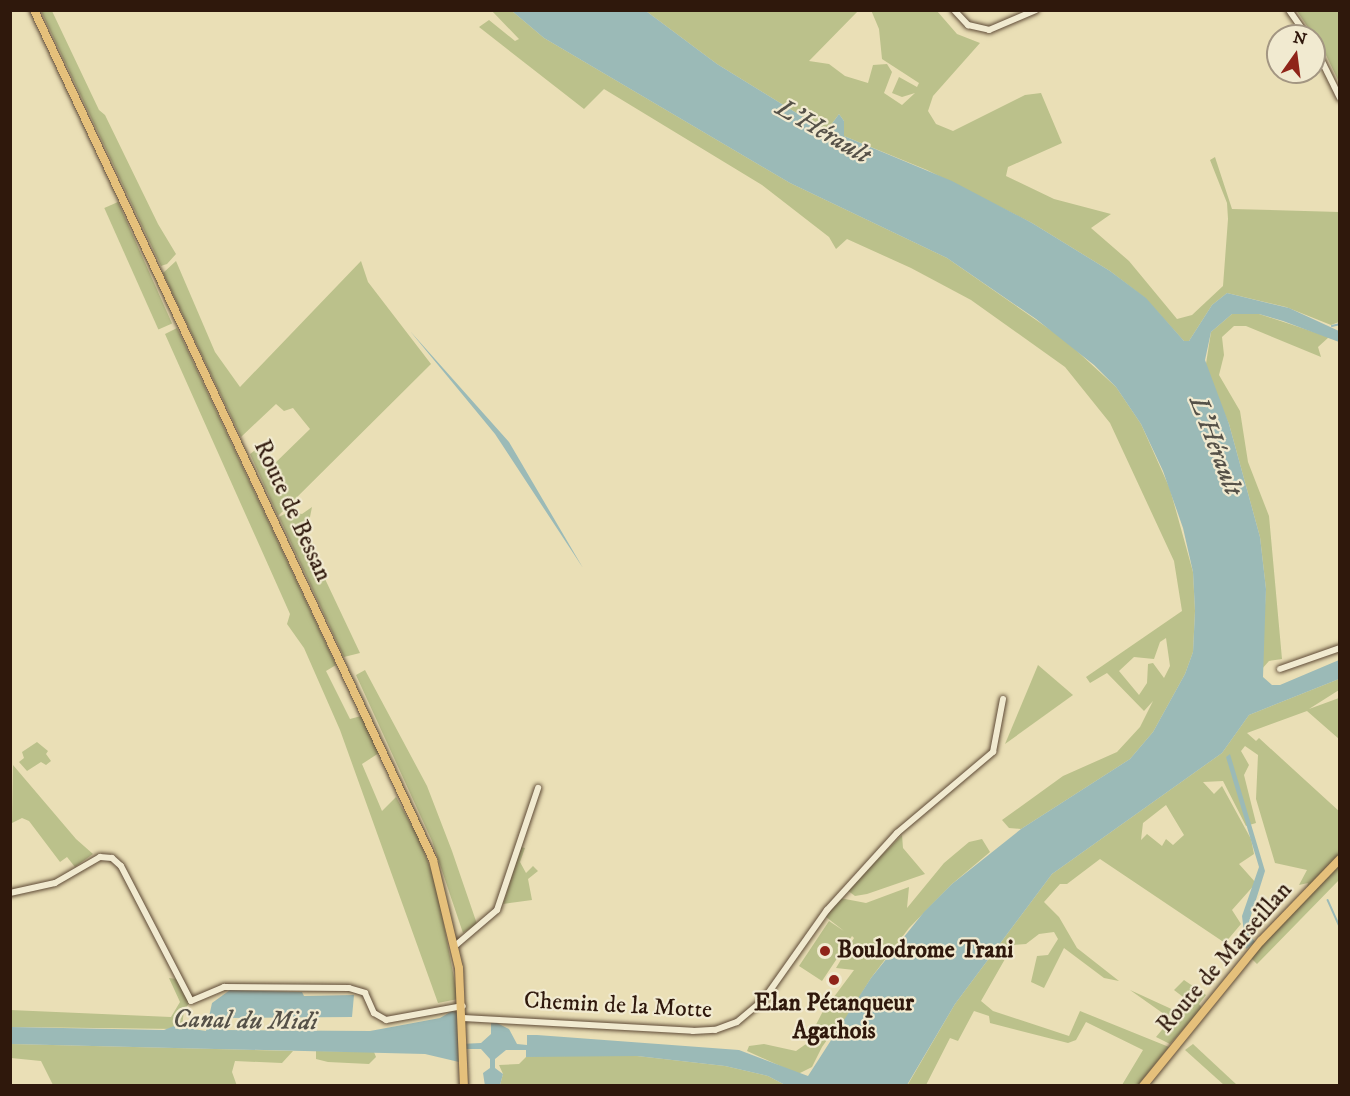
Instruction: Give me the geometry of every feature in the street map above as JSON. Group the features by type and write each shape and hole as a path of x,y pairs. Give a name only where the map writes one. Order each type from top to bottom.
{"main road":[{"name":"Route de Bessan","path":"34,10 433,860 455,942 463,1006 464,1086"},
{"name":"Route de Marseillan","path":"1143,1086 1262,940 1340,859"}],"street":[{"path":"954,10 968,25 989,30 1036,10"},
{"path":"1289,10 1299,24"},
{"path":"1326,69 1340,98"},
{"path":"1280,669 1340,648"},
{"name":"Chemin de la Motte","path":"463,1018 706,1031 737,1022 764,999 827,910 897,833 993,752 1003,699"},
{"path":"455,942 497,910 538,788"},
{"path":"10,893 55,883 100,857 112,858 121,866 191,1001 224,987 349,988 365,993 374,1013 386,1020 463,1006"}],"green space":[{"path":"871,10 937,11 957,34 980,43 933,96 928,111 936,124 953,131 1025,95 1041,93 1062,143 1008,167 1006,176 1054,199 1111,214 1091,228 1129,261 1177,319 1192,315 1223,286 1227,203 1210,160 1215,157 1232,209 1339,212 1339,322 1331,325 1286,307 1227,293 1212,305 1189,341 1184,341 1145,298 1110,271 1032,223 927,170 844,136 844,121 839,114 828,129 816,125 717,64 646,11 858,11 809,61 829,64 845,76 868,83 873,65 887,64 892,72 884,93 902,105 915,93 902,97 892,93 899,77 917,87 919,83 882,59 879,29"},
{"path":"41,11 52,11 99,110 105,115 158,224 176,254 167,264 161,266"},
{"path":"492,11 512,11 544,38 790,183 947,258 1065,340 1116,387 1141,424 1170,489 1193,572 1195,611 1193,652 1185,674 1153,732 1130,759 1021,829 1009,828 1002,820 1063,776 1117,752 1140,727 1153,701 1144,711 1107,673 1090,683 1086,677 1182,611 1174,561 1110,423 1065,367 971,300 911,268 847,239 836,249 829,237 762,185 604,89 584,109 479,27 489,20 515,41 519,39","holes":["1166,638 1170,666 1164,678 1153,663 1148,664 1147,683 1139,695 1119,671 1134,657 1154,659 1160,642"]},
{"path":"1297,11 1339,11 1339,82 1326,55 1326,24 1306,24"},
{"path":"118,202 172,324 158,330 104,208"},
{"path":"176,261 215,352 240,387 361,261 368,282 431,364 278,516 250,454 258,448 270,468 310,429 293,408 284,411 276,404 241,437 163,273"},
{"path":"1232,314 1259,314 1329,337 1318,347 1321,357 1246,326 1234,326 1222,337 1224,355 1219,375 1240,411 1248,462 1269,516 1282,659 1269,661 1261,670 1266,589 1260,537 1229,424 1205,370 1211,332"},
{"path":"177,328 336,665 326,671 350,719 361,716 379,753 362,764 382,811 396,797 419,839 436,883 458,999 438,1003 340,730 304,648 287,624 290,614 165,334"},
{"path":"312,507 310,517 300,526 360,653 344,657 279,517 290,511 302,514"},
{"path":"1038,665 1073,695 1005,744"},
{"path":"365,670 427,786 452,851 477,924 463,933 432,841 356,675"},
{"path":"1339,679 1339,690 1309,709 1339,698 1339,739 1307,711 1247,733 1256,741 1259,738 1340,812 1339,880 1257,964 1250,957 1306,891 1308,883 1299,885 1307,870 1275,863 1256,799 1258,755 1245,746 1241,751 1249,765 1244,775 1256,823 1246,826 1223,781 1203,782 1214,794 1222,786 1251,839 1254,854 1239,864 1256,883 1232,910 1241,924 1225,943 1100,859 1067,884 1060,884 1044,902 1059,917 1077,948 1119,981 1104,978 1064,948 1044,988 1031,982 1037,956 1048,955 1058,939 1054,932 1039,934 1026,944 1013,945 981,1001 993,1011 1069,1036 1080,1011 1169,1047 1138,1085 1122,1085 1143,1050 1086,1022 1076,1040 1068,1043 990,1023 989,1016 974,1011 958,1041 950,1038 926,1085 907,1086 955,1004 1052,874 1222,753 1249,715","holes":["1166,805 1184,835 1173,845 1166,839 1162,846 1147,834 1141,840 1143,823"]},
{"path":"37,742 48,751 46,754 51,761 46,765 41,762 27,771 19,762 24,758 22,752"},
{"path":"13,765 76,839 93,854 75,867 67,857 60,862 29,821 22,818 12,823"},
{"path":"902,835 903,848 925,874 867,894 855,896 847,890"},
{"path":"982,839 990,852 952,884 909,928 871,978 833,1039 829,1037 822,1047 812,1067 798,1074 747,1051 749,1046 764,1044 796,1051 806,1044 822,1013 854,970 836,968 854,938 852,936 822,981 799,966 829,921 844,931 826,917 840,898 866,903 909,887 907,908 944,863 969,842"},
{"path":"521,847 525,848 520,862 526,873 533,866 538,871 528,879 532,900 503,904"},
{"path":"169,978 177,979 191,1001 184,1010 182,1027 178,1029 11,1027 10,1010 171,1017 180,1002"},
{"path":"1184,980 1206,995 1199,1004 1202,1008 1170,1044 1156,1037 1171,1019 1130,990 1178,1012 1187,1000 1174,990"},
{"path":"11,1044 293,1051 282,1063 235,1061 232,1072 237,1086 53,1085 41,1061 11,1058"},
{"path":"1193,1044 1237,1085 1224,1085 1185,1050"},
{"path":"316,1051 374,1052 376,1057 369,1064 328,1062 316,1059"},
{"path":"637,1056 725,1066 768,1076 785,1085 500,1085 503,1074 499,1065 519,1064 526,1057"}],"water":[{"name":"L'Hérault","path":"512,11 646,11 717,64 816,125 828,129 839,114 844,121 844,136 952,181 1032,223 1110,271 1146,298 1184,341 1189,341 1212,305 1227,293 1289,308 1339,331 1339,342 1259,314 1232,314 1211,332 1205,360 1229,424 1260,537 1266,589 1263,677 1272,685 1280,685 1339,660 1339,679 1249,715 1222,753 1052,874 955,1004 907,1085 785,1085 768,1076 725,1066 637,1056 526,1057 526,1050 506,1050 495,1059 495,1068 503,1074 500,1085 485,1086 483,1073 490,1068 490,1059 481,1049 459,1049 459,1062 425,1054 11,1044 11,1027 164,1030 174,1026 206,1031 212,1003 230,990 302,992 304,996 354,995 352,1017 227,1018 223,1021 224,1030 370,1031 440,1018 452,1011 458,1012 460,1044 481,1043 491,1034 491,1023 497,1023 509,1029 517,1044 527,1045 527,1035 537,1035 739,1050 808,1076 871,978 924,912 952,884 1021,829 1130,759 1153,732 1185,674 1193,652 1195,611 1193,572 1183,528 1163,471 1141,424 1116,387 1094,365 1036,319 947,258 790,183 544,38"},
{"path":"410,331 509,442 583,568 495,434"},
{"path":"1230,754 1265,871 1249,922 1249,933 1255,942 1246,949 1242,916 1259,867 1226,757"}],"waterway":[{"path":"1332,326 1340,324"},
{"path":"1328,900 1340,927"}],"place":[{"name":"Boulodrome Trani","path":"825,951"},
{"name":"Elan Pétanqueur Agathois","path":"834,980"}],"water label":[{"name":"Canal du Midi","path":"245,1021"}]}
